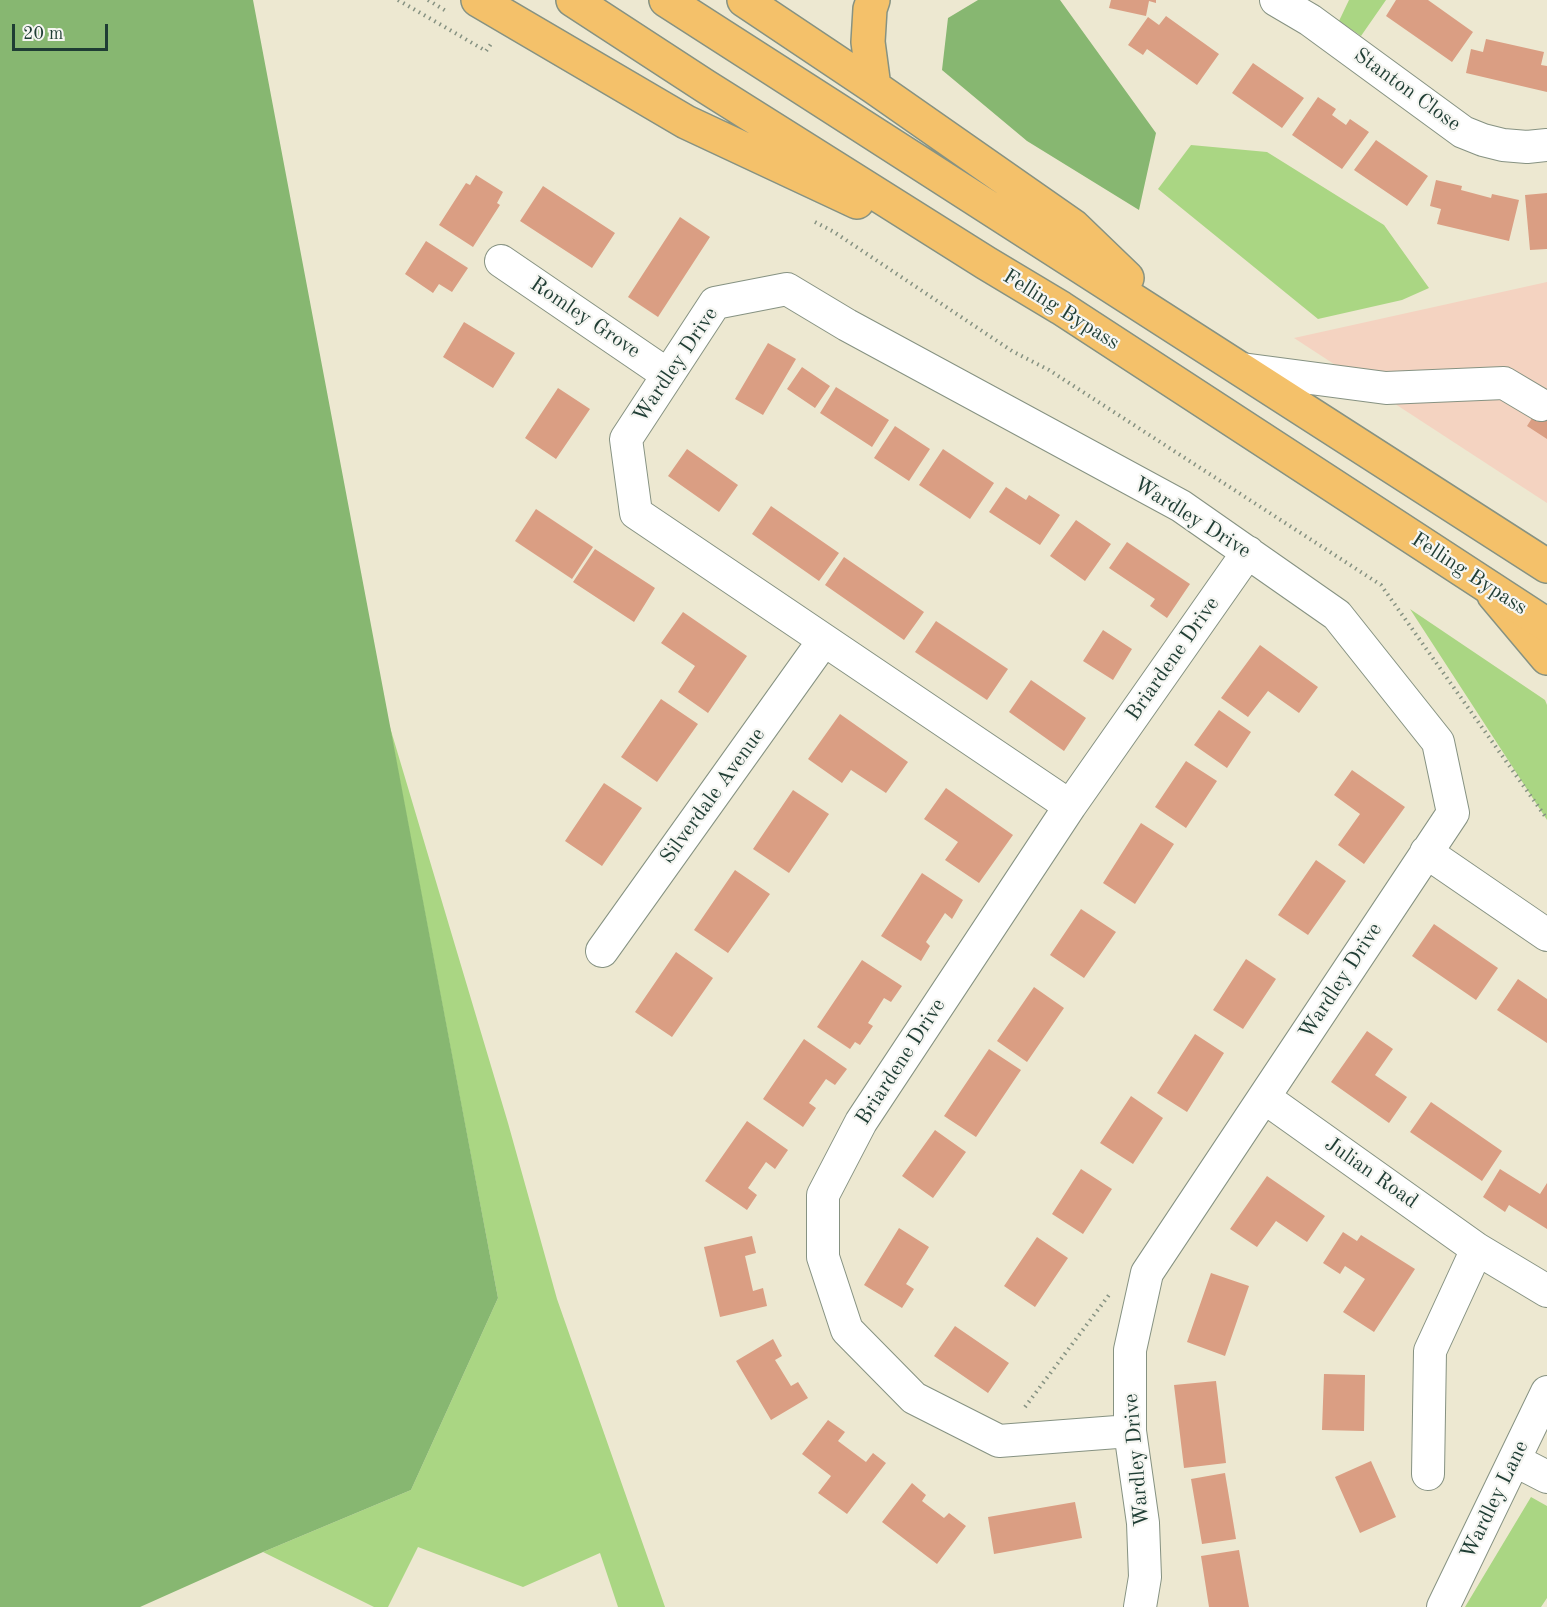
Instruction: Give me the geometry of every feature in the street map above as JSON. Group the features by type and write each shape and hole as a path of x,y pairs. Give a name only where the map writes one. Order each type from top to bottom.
{"main road":[{"path":"478,0 687,122 986,263"},
{"name":"Felling Bypass","path":"573,0 705,86 1061,308 1547,625"},
{"path":"666,0 1547,566"},
{"path":"744,0 874,87 1073,226 1180,329"},
{"path":"873,0 870,9 868,42 874,87"},
{"path":"1487,585 1547,658"}],"street":[{"name":"Stanton Close","path":"1276,0 1315,10 1464,132 1503,145 1527,147 1547,145"},
{"name":"Romley Grove","path":"501,261 668,375"},
{"name":"Wardley Drive","path":"1070,806 636,513 626,439 715,303 787,289 857,330 1181,506 1337,615 1438,742 1453,813 1147,1273 1130,1350 1130,1431 1143,1523 1145,1577 1140,1607"},
{"path":"1242,369 1386,388 1504,383 1541,405"},
{"name":"Briardene Drive","path":"999,1441 914,1398 847,1330 823,1257 823,1196 861,1122 1070,806 1248,552"},
{"name":"Silverdale Avenue","path":"602,951 824,640"},
{"path":"1426,852 1547,935"},
{"name":"Julian Road","path":"1265,1098 1477,1249 1547,1292"},
{"path":"1428,1474 1430,1352 1477,1249"},
{"name":"Wardley Lane","path":"1443,1607 1547,1392"},
{"path":"999,1441 1130,1431"},
{"path":"1514,1460 1547,1477"}],"path":[{"path":"398,0 486,51 494,40"},
{"path":"428,0 447,11"},
{"path":"813,220 1011,351 1049,370 1381,585 1547,819"},
{"path":"999,1441 1112,1290"}],"shaded area":[{"path":"1547,282 1547,503 1294,338"}],"green space":[{"path":"0,0 253,0 498,1298 411,1490 140,1607 0,1607"},
{"path":"978,0 1060,0 1156,133 1139,210 1027,141 942,70 948,18"},
{"path":"1349,0 1386,0 1361,36 1339,21"},
{"path":"1191,145 1267,152 1384,225 1429,288 1402,300 1318,319 1158,189"},
{"path":"1410,609 1545,700 1547,705 1547,820"},
{"path":"389,724 508,1123 557,1299 665,1607 618,1607 600,1553 523,1587 418,1547 388,1607 374,1607 263,1552 411,1490 498,1298"},
{"path":"1531,1497 1547,1506 1547,1598 1541,1607 1465,1607"}],"building":[{"path":"1111,0 1156,0 1156,3 1149,1 1146,16 1109,8"},
{"path":"1396,0 1428,0 1473,32 1452,62 1386,16"},
{"path":"1166,16 1219,54 1197,85 1147,49 1143,55 1128,45 1148,17 1159,25"},
{"path":"1486,39 1544,52 1541,65 1547,66 1547,92 1466,73 1471,49 1483,52"},
{"path":"1253,63 1304,98 1282,128 1232,93"},
{"path":"1318,97 1336,109 1332,115 1346,125 1350,119 1369,132 1342,169 1292,135"},
{"path":"1376,140 1428,176 1407,206 1354,170"},
{"path":"476,175 503,192 497,203 500,205 473,247 439,225 466,183 470,185"},
{"path":"1436,180 1462,186 1461,190 1491,198 1492,194 1519,200 1509,241 1437,224 1441,209 1430,206"},
{"path":"543,186 615,233 592,268 520,221"},
{"path":"1547,193 1547,249 1530,250 1525,195"},
{"path":"680,217 710,237 658,317 628,297"},
{"path":"426,241 468,268 452,292 439,284 433,293 405,274"},
{"path":"464,322 515,353 493,388 443,357"},
{"path":"768,343 796,359 763,415 735,399"},
{"path":"802,367 830,386 815,408 787,389"},
{"path":"836,387 889,420 872,447 820,413"},
{"path":"558,388 590,409 556,459 525,438"},
{"path":"1547,395 1547,439 1527,426"},
{"path":"895,426 930,449 909,481 874,458"},
{"path":"687,449 738,485 719,512 668,476"},
{"path":"943,449 994,483 970,519 919,485"},
{"path":"1006,487 1026,500 1029,495 1060,515 1040,545 989,512"},
{"path":"771,506 839,553 819,581 752,534"},
{"path":"536,509 593,547 572,579 515,541"},
{"path":"1076,520 1111,544 1085,581 1050,556"},
{"path":"1127,542 1190,584 1167,618 1150,606 1155,599 1109,568"},
{"path":"595,549 655,588 634,622 573,582"},
{"path":"844,557 924,612 904,640 825,585"},
{"path":"683,612 747,656 708,713 678,692 695,666 661,643"},
{"path":"936,621 1008,669 987,700 915,652"},
{"path":"1103,630 1132,649 1113,680 1083,661"},
{"path":"1260,645 1318,687 1299,713 1268,691 1248,717 1221,698"},
{"path":"1031,680 1086,718 1064,751 1009,712"},
{"path":"661,699 698,724 657,782 621,757"},
{"path":"1219,710 1251,732 1227,768 1194,745"},
{"path":"840,714 908,762 886,793 851,770 842,783 808,759"},
{"path":"1186,761 1217,781 1186,828 1155,807"},
{"path":"1352,770 1405,807 1364,864 1338,845 1360,814 1334,795"},
{"path":"604,783 642,808 602,866 565,841"},
{"path":"946,788 1013,835 979,883 945,860 958,842 924,819"},
{"path":"793,790 829,814 789,873 753,849"},
{"path":"1141,823 1174,844 1135,904 1103,883"},
{"path":"1316,860 1346,881 1308,935 1278,915"},
{"path":"735,870 770,894 728,953 694,930"},
{"path":"922,873 963,900 952,919 945,913 926,942 930,946 921,961 881,936"},
{"path":"1081,909 1116,932 1084,978 1050,955"},
{"path":"1434,924 1498,968 1476,1000 1412,956"},
{"path":"676,952 713,978 672,1037 635,1012"},
{"path":"1246,959 1276,979 1243,1029 1213,1010"},
{"path":"862,960 902,986 891,1002 884,998 868,1023 873,1026 860,1045 855,1042 850,1049 817,1027"},
{"path":"1518,979 1547,999 1547,1043 1497,1010"},
{"path":"1034,987 1064,1008 1027,1062 997,1041"},
{"path":"1367,1031 1393,1049 1375,1075 1407,1097 1389,1123 1331,1082"},
{"path":"1195,1034 1224,1053 1187,1112 1157,1093"},
{"path":"804,1039 847,1069 835,1085 826,1079 809,1103 816,1108 803,1127 763,1099"},
{"path":"989,1049 1021,1070 976,1137 944,1116"},
{"path":"1131,1096 1163,1118 1133,1164 1100,1143"},
{"path":"1431,1102 1502,1151 1482,1181 1410,1132"},
{"path":"747,1121 788,1150 775,1169 766,1162 748,1188 757,1195 747,1210 705,1181"},
{"path":"935,1130 966,1152 933,1198 902,1176"},
{"path":"1081,1169 1112,1189 1083,1234 1052,1214"},
{"path":"1500,1169 1540,1194 1547,1183 1547,1229 1509,1205 1505,1212 1483,1197"},
{"path":"1267,1176 1325,1216 1307,1242 1276,1221 1257,1247 1230,1229"},
{"path":"899,1228 929,1247 906,1284 914,1289 902,1308 864,1285"},
{"path":"1343,1232 1357,1241 1361,1235 1415,1269 1374,1332 1343,1312 1365,1279 1345,1266 1340,1274 1323,1263"},
{"path":"752,1236 756,1253 745,1256 753,1291 763,1288 767,1306 720,1317 704,1247"},
{"path":"1037,1237 1068,1258 1035,1307 1004,1286"},
{"path":"1211,1273 1249,1286 1225,1356 1187,1342"},
{"path":"955,1326 1009,1363 988,1393 934,1356"},
{"path":"773,1339 782,1356 775,1360 791,1386 798,1382 808,1398 771,1420 736,1361"},
{"path":"1324,1374 1365,1375 1364,1431 1322,1430"},
{"path":"1216,1381 1226,1463 1184,1468 1174,1385"},
{"path":"828,1420 845,1432 838,1441 866,1462 873,1453 886,1463 847,1514 818,1493 831,1476 802,1454"},
{"path":"1371,1461 1396,1517 1360,1533 1335,1477"},
{"path":"1225,1473 1236,1539 1202,1544 1191,1479"},
{"path":"912,1483 926,1495 922,1501 944,1518 949,1513 966,1526 937,1564 882,1522"},
{"path":"1075,1502 1082,1538 994,1554 988,1517"},
{"path":"1239,1550 1249,1607 1209,1607 1201,1556"}]}
